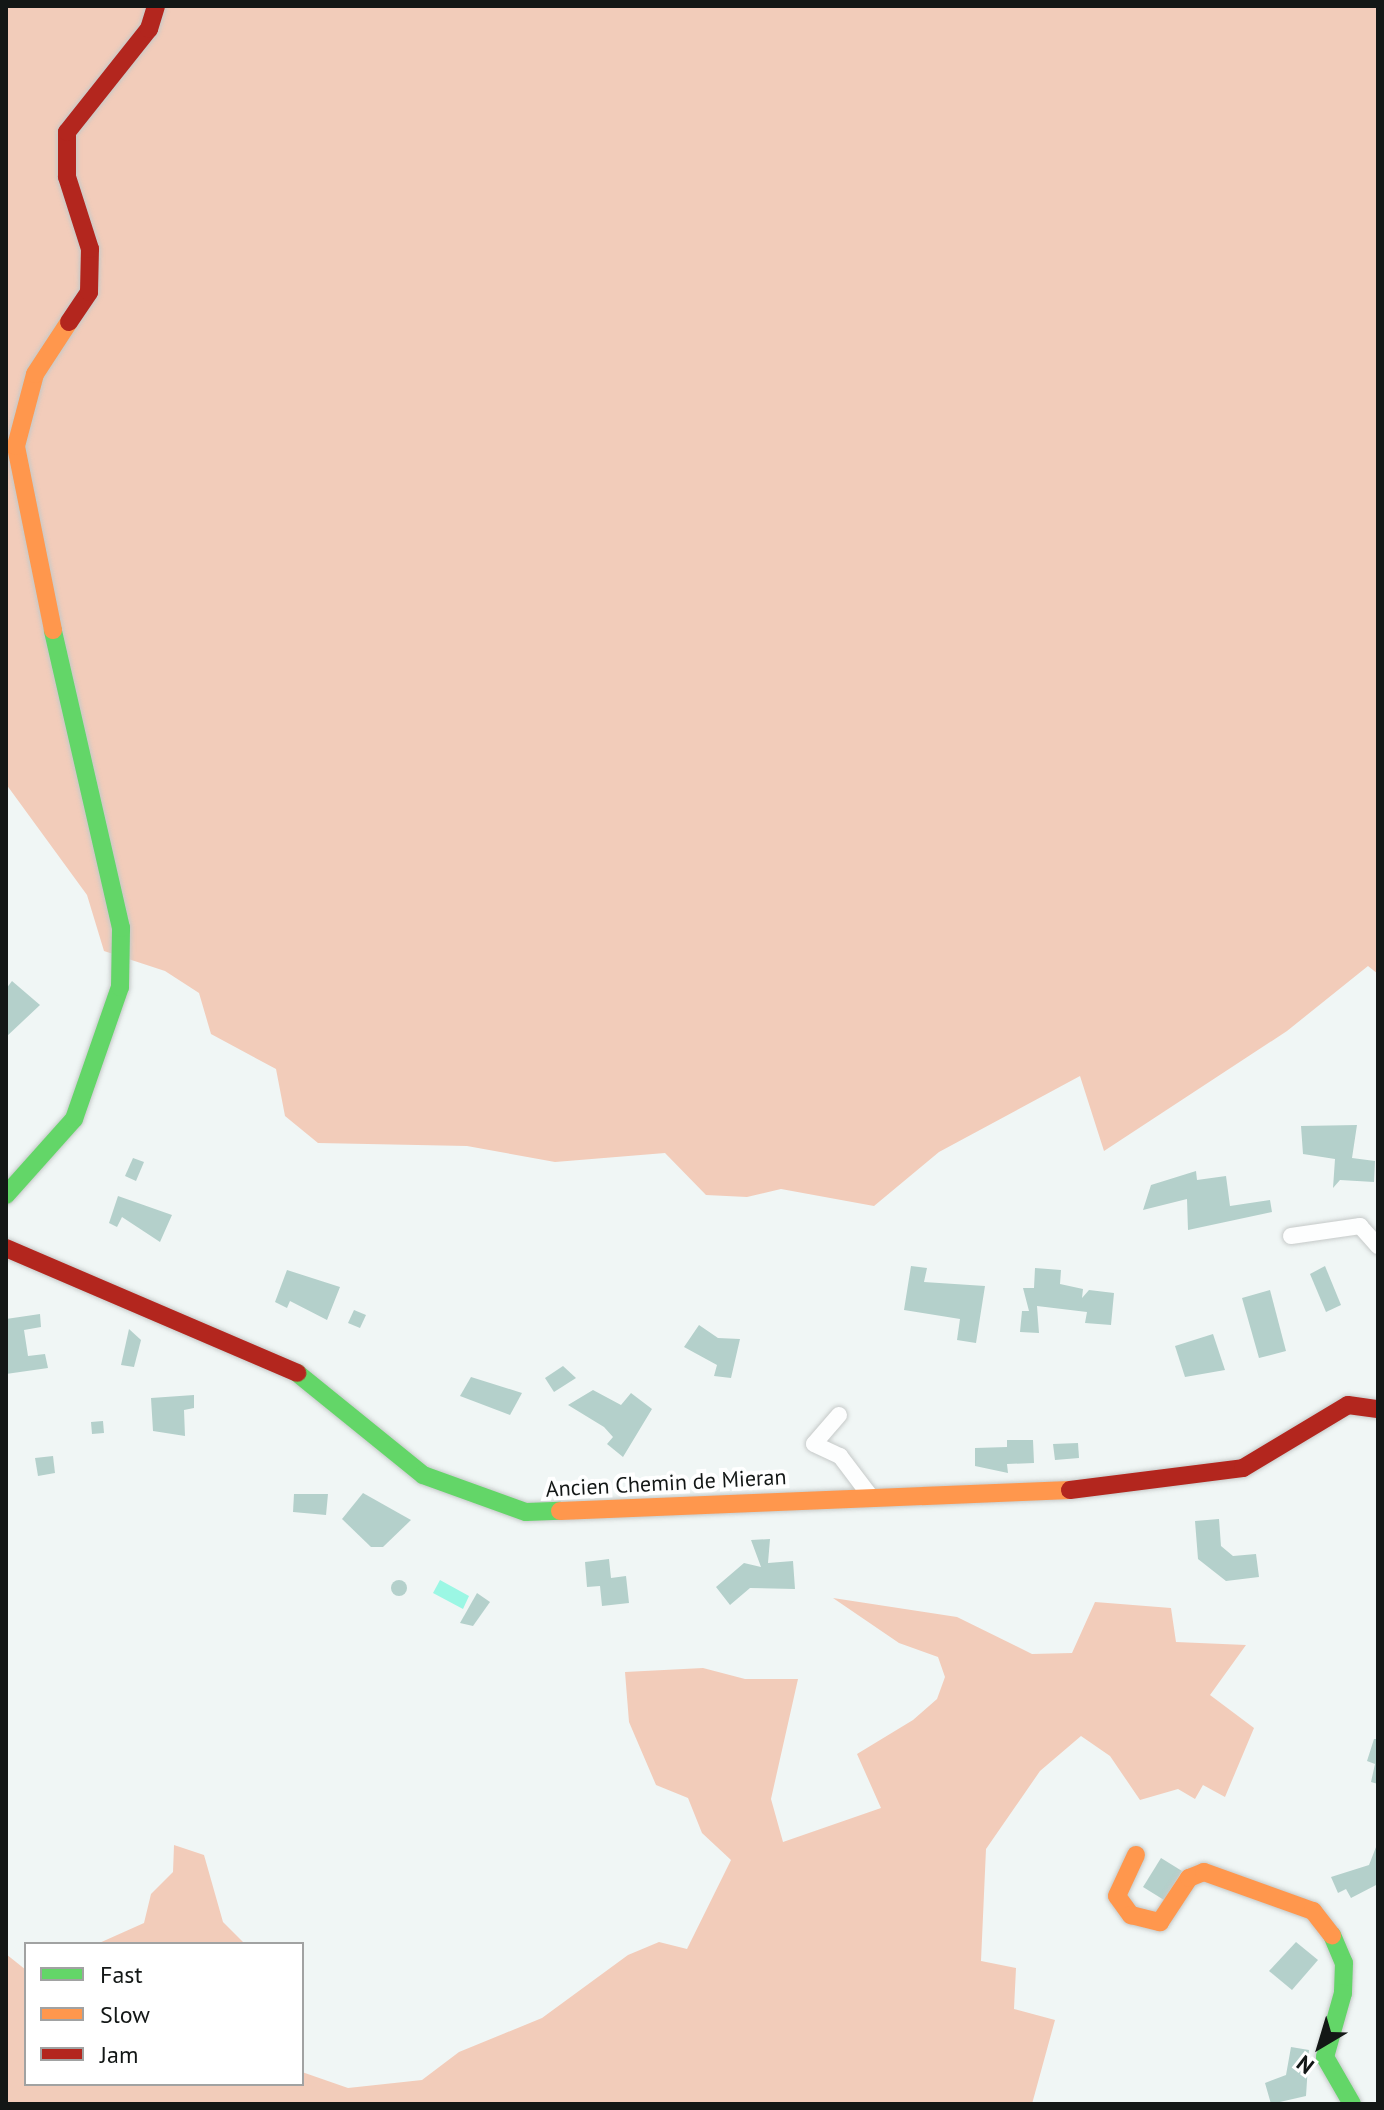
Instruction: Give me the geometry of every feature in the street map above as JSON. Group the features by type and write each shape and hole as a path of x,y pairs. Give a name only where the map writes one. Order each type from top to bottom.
{"street":[{"path":"6,1195 74,1119 94,1075 120,987 121,928 25,516 16,446 35,374 89,292 90,249 67,177 67,132 75,113 149,29 156,6"},
{"path":"1291,1236 1360,1226 1378,1246"},
{"name":"Ancien Chemin de Mieran","path":"6,1248 289,1367 387,1451 468,1496 526,1512 578,1515 1208,1477 1243,1468 1348,1405 1378,1409"},
{"path":"839,1415 814,1444 840,1456 871,1497"},
{"path":"1136,1855 1117,1896 1131,1915 1160,1922 1189,1878 1204,1872 1313,1911 1329,1929 1344,1963 1343,1993 1325,2057 1352,2104"}],"shaded area":[{"path":"6,6 1378,6 1378,974 1368,966 1287,1031 1104,1151 1080,1076 939,1152 874,1206 781,1189 747,1197 706,1195 665,1153 555,1162 467,1146 318,1143 285,1116 276,1069 211,1034 199,993 165,971 104,951 87,895 6,784"},
{"path":"440,1580 469,1596 463,1609 433,1593"},
{"path":"833,1598 957,1617 1032,1654 1072,1653 1095,1602 1171,1608 1176,1642 1246,1645 1210,1695 1254,1728 1225,1797 1203,1785 1195,1799 1178,1789 1140,1800 1110,1756 1081,1736 1040,1771 986,1849 981,1961 1016,1968 1014,2009 1055,2020 1032,2104 6,2104 6,1954 24,1968 24,2086 304,2086 304,2073 348,2088 422,2080 459,2052 542,2018 628,1955 659,1942 687,1949 731,1860 702,1833 688,1798 656,1785 629,1722 625,1672 703,1668 745,1679 798,1679 771,1799 783,1842 881,1808 857,1754 913,1720 937,1699 945,1677 938,1657 899,1643"},
{"path":"174,1845 204,1855 223,1922 243,1942 101,1942 144,1923 151,1894 173,1872"}],"building":[{"path":"12,981 40,1005 6,1037 6,989"},
{"path":"1357,1125 1352,1158 1375,1161 1374,1182 1340,1180 1333,1188 1335,1159 1303,1154 1301,1126"},
{"path":"133,1158 144,1162 136,1181 125,1176"},
{"path":"1196,1171 1197,1180 1226,1176 1230,1206 1270,1200 1272,1212 1188,1230 1187,1199 1143,1210 1151,1185"},
{"path":"118,1196 172,1215 160,1242 122,1217 117,1227 109,1223"},
{"path":"911,1266 927,1268 924,1282 985,1286 976,1343 957,1340 960,1319 904,1310"},
{"path":"1325,1266 1341,1305 1326,1312 1310,1274"},
{"path":"1035,1268 1061,1270 1060,1284 1083,1289 1082,1298 1089,1290 1114,1293 1111,1325 1085,1323 1087,1312 1037,1306 1039,1333 1020,1332 1022,1311 1029,1311 1023,1288 1034,1288"},
{"path":"287,1270 340,1287 327,1320 290,1301 287,1308 275,1302"},
{"path":"1270,1290 1286,1351 1259,1358 1242,1298"},
{"path":"354,1310 366,1315 360,1328 348,1323"},
{"path":"40,1314 41,1327 24,1330 28,1356 45,1354 48,1368 6,1374 6,1319"},
{"path":"699,1325 718,1338 740,1339 731,1378 714,1376 717,1365 684,1347"},
{"path":"129,1329 141,1340 134,1367 121,1365"},
{"path":"1213,1334 1225,1370 1185,1377 1175,1346"},
{"path":"563,1366 576,1378 554,1392 545,1378"},
{"path":"471,1377 522,1393 510,1415 460,1396"},
{"path":"593,1390 621,1405 631,1393 652,1409 623,1457 607,1444 613,1437 604,1427 568,1405"},
{"path":"194,1395 194,1408 184,1410 185,1436 153,1431 151,1398"},
{"path":"103,1421 104,1433 92,1434 91,1422"},
{"path":"1007,1440 1033,1440 1034,1463 1007,1464 1008,1473 975,1466 975,1448 1007,1447"},
{"path":"1078,1443 1079,1458 1055,1460 1053,1444"},
{"path":"53,1456 55,1473 38,1476 35,1458"},
{"path":"363,1493 411,1520 383,1547 371,1547 342,1519"},
{"path":"294,1494 328,1494 326,1515 293,1512"},
{"path":"1219,1519 1221,1546 1233,1556 1256,1554 1259,1577 1226,1581 1198,1559 1195,1521"},
{"path":"770,1539 768,1563 793,1561 795,1589 750,1588 730,1605 716,1587 744,1563 761,1567 751,1540"},
{"path":"609,1559 611,1578 626,1576 629,1603 602,1606 600,1586 587,1587 585,1562"},
{"path":"399,1580 405,1582 405,1594 399,1596 393,1594 391,1588 393,1582"},
{"path":"477,1593 490,1602 473,1626 460,1623"},
{"path":"1374,1739 1378,1739 1378,1784 1371,1782 1375,1764 1367,1761"},
{"path":"1378,1842 1378,1884 1351,1898 1346,1889 1338,1893 1331,1877 1369,1865"},
{"path":"1161,1858 1182,1871 1164,1900 1143,1887"},
{"path":"1296,1942 1318,1960 1292,1990 1269,1971"},
{"path":"1291,2047 1309,2050 1306,2096 1271,2104 1265,2083 1286,2075"}],"traffic: fast":[{"path":"6,1195 74,1119 120,987 121,928 53,630"},
{"path":"297,1373 423,1475 526,1512 560,1511"},
{"path":"1332,1935 1344,1963 1343,1993 1325,2057 1352,2104"}],"traffic: slow":[{"path":"53,630 16,446 35,374 69,322"},
{"path":"560,1511 1070,1490"},
{"path":"1136,1855 1117,1896 1131,1915 1160,1922 1189,1878 1204,1872 1313,1911 1332,1935"}],"traffic: jam":[{"path":"69,322 89,292 90,249 67,177 67,132 149,29 156,6"},
{"path":"6,1248 297,1373"},
{"path":"1070,1490 1243,1468 1348,1405 1378,1409"}]}
